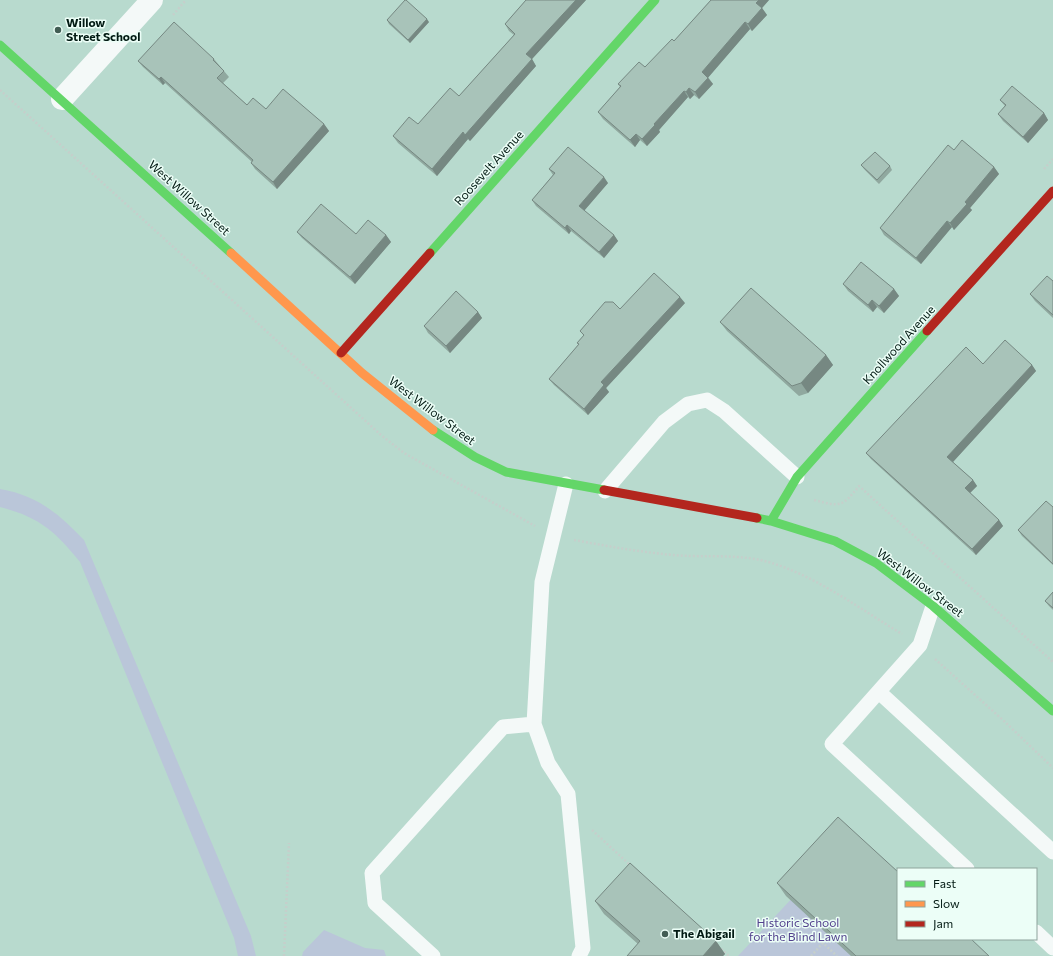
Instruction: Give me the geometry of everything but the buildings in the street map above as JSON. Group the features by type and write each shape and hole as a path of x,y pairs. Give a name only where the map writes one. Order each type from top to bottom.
{"street":[{"path":"62,99 152,0"},
{"name":"Roosevelt Avenue","path":"341,353 655,0"},
{"name":"West Willow Street","path":"0,45 62,99 341,353 404,408 454,445 479,461 506,472 771,521 835,541 876,563 933,606 1053,711"},
{"name":"Knollwood Avenue","path":"771,521 797,477 1053,190"}],"lane":[{"path":"605,491 664,422 688,404 707,400 724,411 797,477"},
{"path":"566,484 542,582 534,724 548,763 568,794 583,948 579,956"},
{"path":"933,606 920,645 832,744 966,868"},
{"path":"879,692 1053,852"},
{"path":"433,956 375,903 372,873 503,727 534,724"},
{"path":"1037,933 1053,948"}],"path":[{"path":"814,500 834,505 846,502 859,486 1053,662"},
{"path":"589,834 588,826 635,870"},
{"path":"284,956 289,842"},
{"path":"811,956 823,943 837,956"},
{"path":"717,945 729,956"}],"green space":[{"path":"0,489 25,496 46,507 66,522 84,540 251,936 256,956 238,956 234,938 80,562 54,534 45,527 25,515 0,507"},
{"name":"Historic School for the Blind Lawn","path":"797,893 865,956 738,956"},
{"path":"324,930 365,948 384,950 386,956 302,956 303,952"}],"traffic: fast":[{"path":"430,253 655,0"},
{"path":"0,45 231,253"},
{"path":"771,521 797,477 927,331"},
{"path":"433,430 475,457 506,472 604,490"},
{"path":"757,518 835,541 876,563 933,606 1053,711"}],"traffic: slow":[{"path":"231,253 362,373 433,430"}],"traffic: jam":[{"path":"927,331 1053,191"},
{"path":"341,353 430,253"},
{"path":"604,490 757,518"}],"place":[{"name":"Willow Street School","path":"58,30"},
{"name":"The Abigail","path":"665,934"}]}
